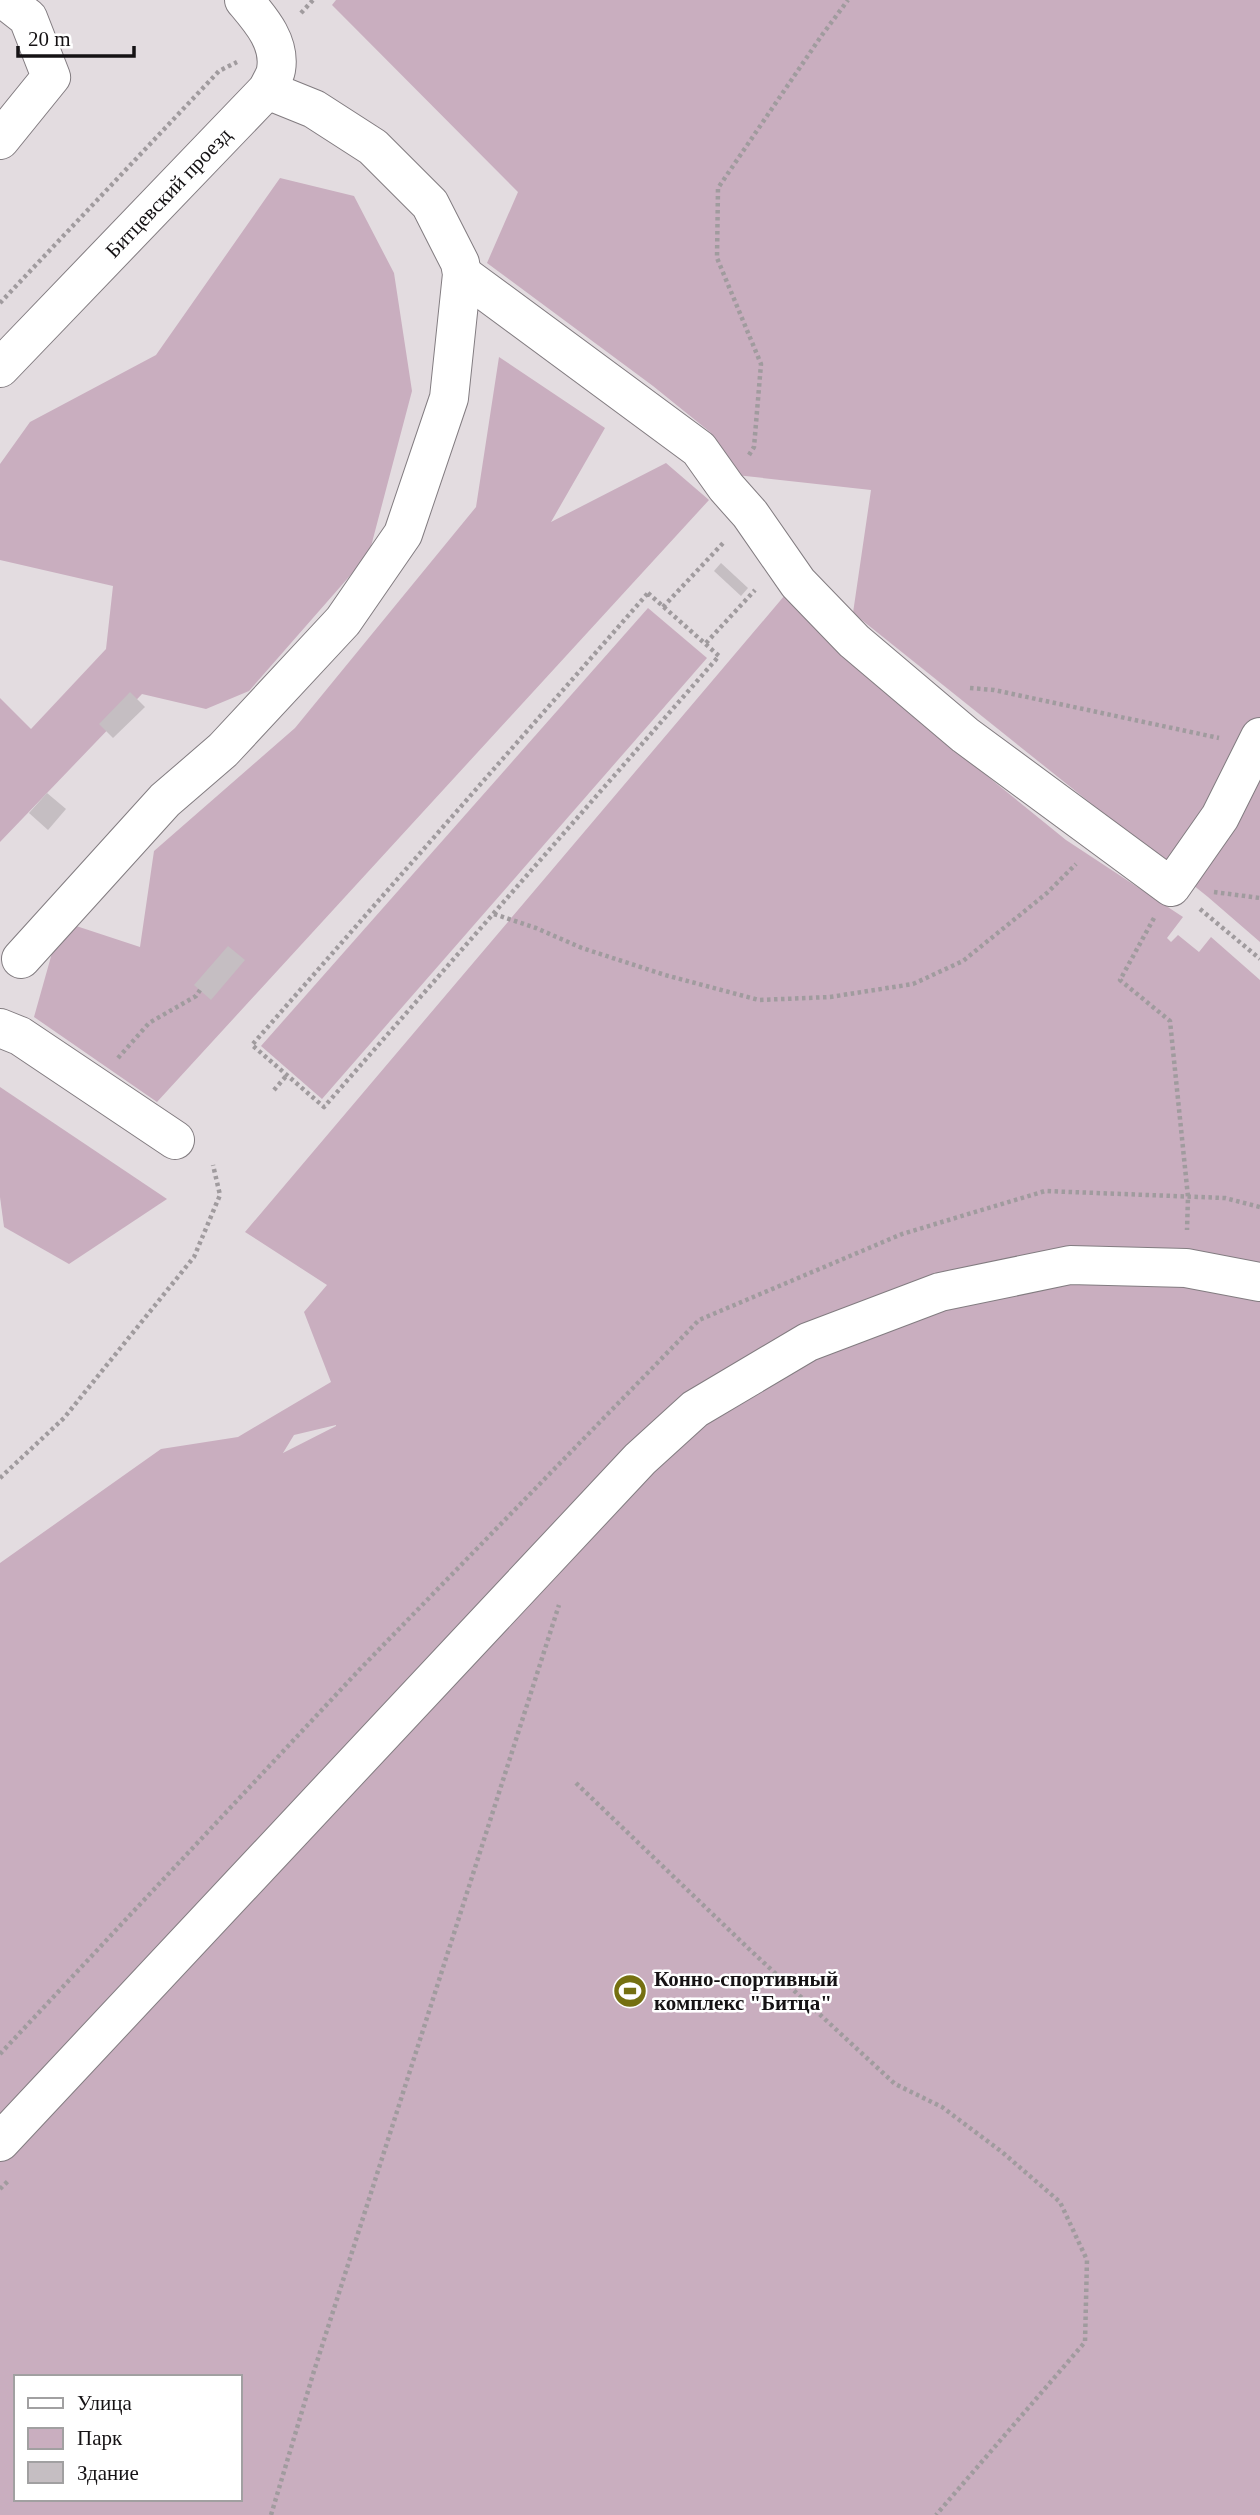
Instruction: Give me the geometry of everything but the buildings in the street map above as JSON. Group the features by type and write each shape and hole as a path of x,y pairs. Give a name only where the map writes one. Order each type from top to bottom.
{"street":[{"path":"0,140 51,77 28,18 5,0"},
{"path":"20,958 165,800 223,750 343,621 403,534 449,398 462,275 460,263 430,204 373,147 314,109 267,90 276,69 273,43 264,25 244,0"},
{"name":"Битцевский проезд","path":"0,366 267,90"},
{"path":"462,275 699,449 783,560 797,583 854,641 964,735 1171,887 1220,817 1258,742"},
{"path":"0,1028 20,1036 175,1140"},
{"path":"0,2142 639,1459 695,1409 807,1342 940,1292 1070,1265 1186,1268 1260,1282"}],"path":[{"path":"663,607 738,500 754,447 761,364 717,258 718,188 848,0"},
{"path":"0,303 219,71 273,43"},
{"path":"706,643 783,560"},
{"path":"648,593 706,643 719,656 324,1107 253,1045 648,593"},
{"path":"968,688 994,690 1258,742"},
{"path":"494,914 665,975 759,1000 830,997 913,984 963,961 1047,893 1104,837"},
{"path":"1186,1268 1188,1197 1170,1021 1120,980 1171,887 1260,959"},
{"path":"93,1085 149,1023 195,996 200,990"},
{"path":"274,1090 287,1075"},
{"path":"0,1478 64,1418 194,1257 220,1195 214,1165"},
{"path":"271,2515 314,2371 560,1601"},
{"path":"576,1783 895,2084 942,2107 1002,2152 1060,2202 1087,2260 1085,2342 936,2515"},
{"path":"0,2189 10,2179"}],"green space":[{"path":"336,0 1260,0 1260,942 1208,897 853,613 871,490 736,475 710,432 653,386 487,263 518,192 332,5"},
{"path":"280,178 354,196 394,273 412,391 369,554 249,691 206,709 142,694 0,842 0,698 31,729 106,649 113,586 0,560 0,464 30,422 156,355"},
{"path":"499,357 605,428 551,522 666,463 709,500 157,1102 34,1017 61,921 140,947 154,851 295,728 476,507"},
{"name":"Конно-спортивный комплекс \"Битца\"","path":"785,595 902,707 1066,840 1183,917 1167,938 1171,942 1178,935 1199,952 1211,937 1260,980 1260,2515 0,2515 0,1563 161,1449 238,1437 331,1382 304,1312 327,1285 245,1232","holes":["336,1426 283,1453 294,1435"]},
{"path":"648,608 707,658 322,1099 261,1046"},
{"path":"0,1087 167,1199 69,1264 4,1227 0,1197"}],"place":[{"name":"Конно-спортивный комплекс \"Битца\"","path":"630,1991"}]}
